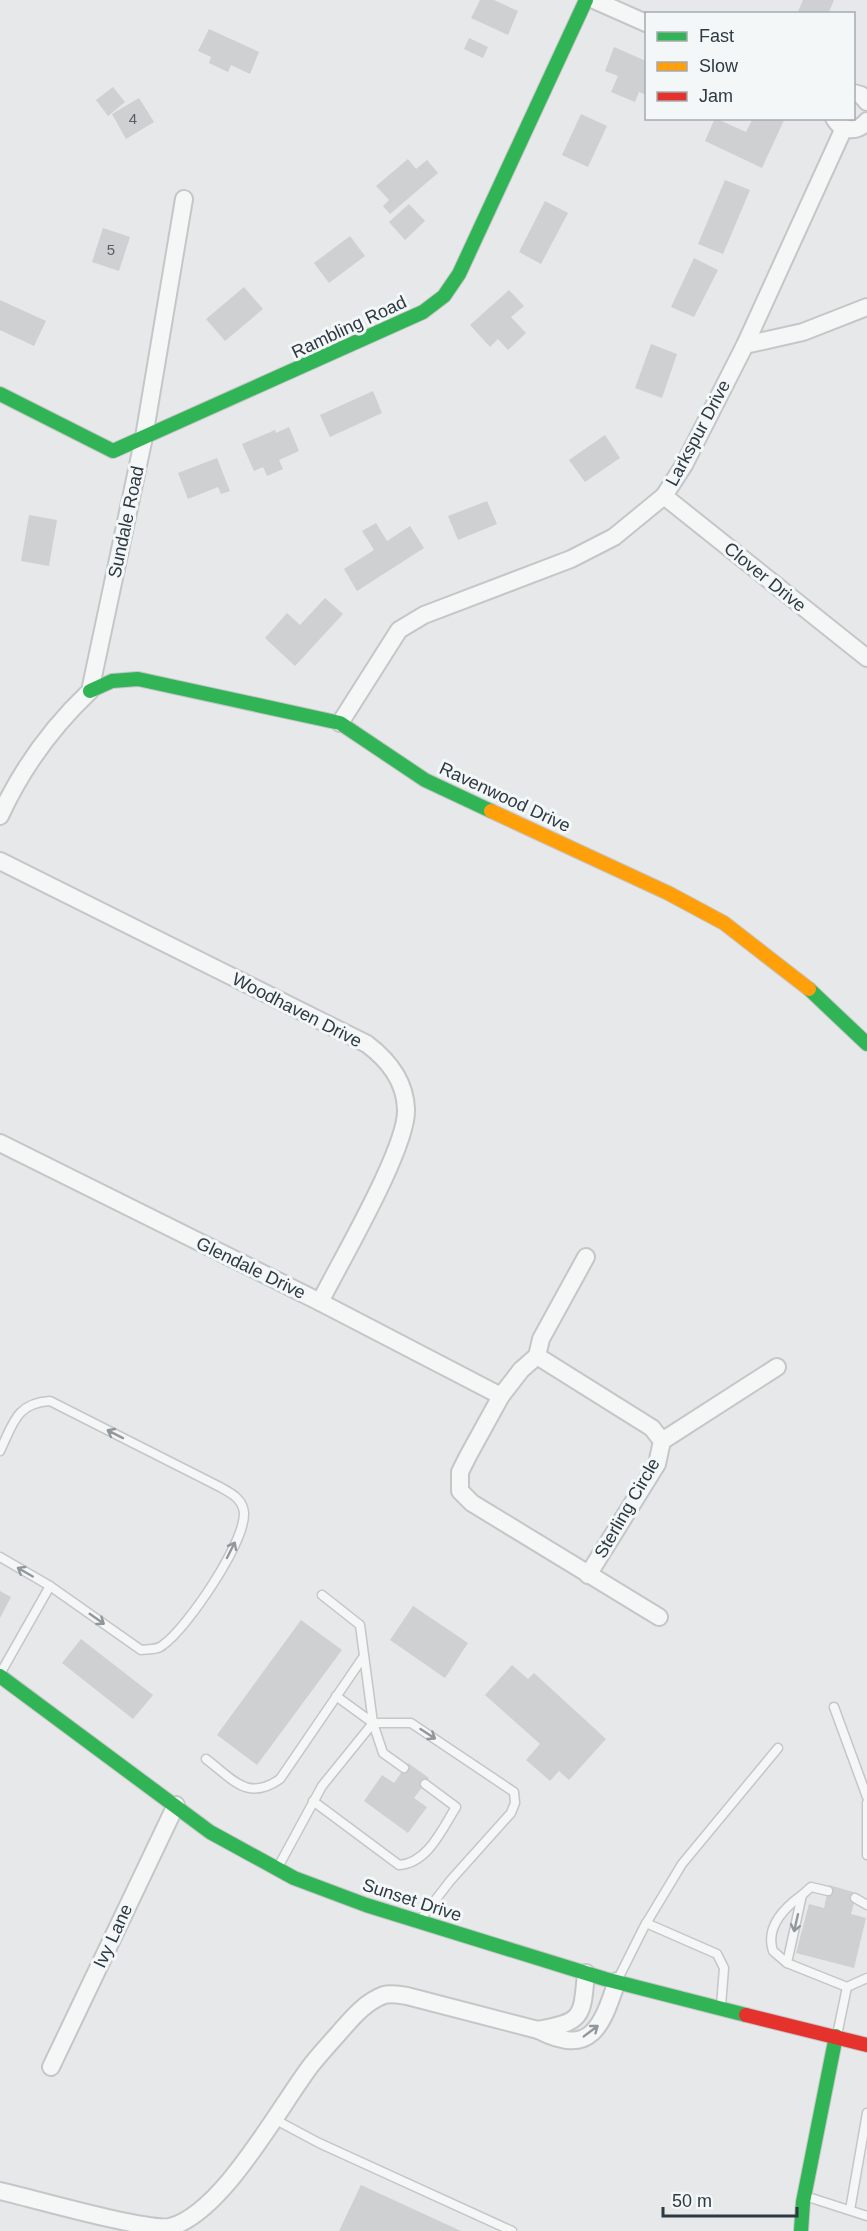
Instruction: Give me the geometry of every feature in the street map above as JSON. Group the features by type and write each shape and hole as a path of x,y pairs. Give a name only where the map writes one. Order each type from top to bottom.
{"street":[{"name":"Rambling Road","path":"0,394 112,451 396,327 423,312 444,296 477,240 586,0"},
{"path":"594,0 645,22"},
{"path":"839,123 856,129 867,121"},
{"name":"Larkspur Drive","path":"340,723 399,630 424,615 571,559 614,537 664,496 684,465 745,345 839,123"},
{"name":"Sundale Road","path":"90,691 144,437 184,199"},
{"path":"745,345 803,332 867,308"},
{"name":"Clover Drive","path":"664,496 867,658"},
{"name":"Ravenwood Drive","path":"90,691 112,681 138,679 340,723 425,780 668,893 723,923 781,965 848,1023 867,1044"},
{"path":"0,816 44,741 65,715 90,691"},
{"name":"Woodhaven Drive","path":"0,861 367,1044 393,1069 402,1087 406,1108 398,1148 320,1302"},
{"name":"Glendale Drive","path":"0,1143 320,1302 501,1396"},
{"path":"501,1396 521,1370 537,1356 541,1340 586,1257"},
{"name":"Sterling Circle","path":"501,1396 460,1473 460,1491 472,1503 588,1575 657,1464 662,1441 652,1428 537,1356"},
{"path":"662,1441 777,1368"},
{"path":"588,1575 659,1617"},
{"name":"Sunset Drive","path":"0,1675 210,1832 277,1869 330,1892 586,1973 867,2044"},
{"name":"Ivy Lane","path":"51,2067 176,1805"},
{"path":"538,2030 557,2026 578,2016 582,2008 586,1973"},
{"path":"0,2191 143,2226 169,2227 190,2217 212,2201 313,2063 358,2012 386,1994 407,1996 538,2030 556,2039 575,2040 590,2035 604,2019 616,1981"},
{"path":"801,2231 804,2196 836,2036"}],"lane":[{"path":"0,1451 20,1412 34,1402 50,1401 238,1497 244,1512 241,1529 217,1576 181,1630 161,1648 141,1650 50,1586 0,1557"},
{"path":"0,1675 50,1586"},
{"path":"322,1595 360,1625 373,1723 383,1753 404,1768"},
{"path":"206,1758 246,1788 259,1790 268,1787 280,1779 364,1656"},
{"path":"336,1696 373,1723 411,1723 504,1783 514,1792 515,1803 511,1813 450,1881 420,1921"},
{"path":"834,1707 867,1797"},
{"path":"277,1869 322,1786 373,1723"},
{"path":"616,1981 646,1923 682,1864 778,1748"},
{"path":"313,1801 399,1865 411,1864 425,1854 456,1807 425,1784"},
{"path":"867,1803 867,1855"},
{"path":"828,1891 811,1887 784,1910 771,1931 773,1951 787,1963 848,1987 867,1978"},
{"path":"787,1963 802,1895"},
{"path":"855,1898 867,1905"},
{"path":"646,1923 717,1954 724,1968 721,2007"},
{"path":"836,2036 848,1987"},
{"path":"850,2210 862,2166 867,2113"},
{"path":"274,2119 319,2143 512,2231"},
{"path":"804,2196 867,2216"}],"building":[{"path":"480,0 494,0 518,11 508,35 471,18"},
{"path":"803,0 834,0 829,12 798,12"},
{"path":"209,29 259,52 250,74 231,65 228,72 209,63 211,57 198,51"},
{"path":"469,38 488,47 483,58 464,49"},
{"path":"614,47 645,61 645,95 639,92 635,102 611,92 618,76 605,71"},
{"path":"113,87 125,102 108,116 96,100"},
{"path":"139,98 154,122 126,139 112,114"},
{"path":"581,114 607,126 588,167 562,155"},
{"path":"714,120 719,120 746,132 752,120 784,120 762,168 705,141"},
{"path":"408,159 416,169 427,160 438,173 390,214 383,206 389,200 376,186"},
{"path":"725,180 750,190 723,254 698,244"},
{"path":"545,201 568,213 541,264 519,252"},
{"path":"409,204 425,221 405,240 389,222"},
{"path":"103,228 130,237 119,271 92,262"},
{"path":"350,236 365,256 329,283 314,263"},
{"path":"694,258 718,270 694,317 671,307"},
{"path":"244,287 263,309 225,341 206,319"},
{"path":"509,290 524,306 511,317 526,333 508,350 498,339 490,347 470,325"},
{"path":"0,300 46,321 34,346 0,330"},
{"path":"651,344 677,354 662,398 635,388"},
{"path":"373,391 382,413 330,437 320,415"},
{"path":"289,427 299,451 279,460 283,469 267,476 263,467 254,471 242,444 275,430 276,433"},
{"path":"605,435 620,458 585,482 569,460"},
{"path":"217,458 230,491 221,494 218,487 188,499 178,473"},
{"path":"487,501 497,524 458,540 448,516"},
{"path":"29,515 57,520 49,566 21,561"},
{"path":"376,523 387,541 410,526 424,548 357,591 344,569 374,550 362,531"},
{"path":"325,598 343,614 295,666 265,638 287,613 300,625"},
{"path":"0,1591 11,1597 0,1618"},
{"path":"413,1606 468,1643 445,1678 390,1640"},
{"path":"301,1620 342,1650 257,1765 217,1735"},
{"path":"81,1639 153,1695 133,1719 62,1663"},
{"path":"512,1665 528,1679 534,1673 606,1739 569,1780 559,1771 550,1781 526,1760 540,1744 485,1695"},
{"path":"408,1763 429,1778 414,1798 427,1807 408,1833 364,1801 382,1775 394,1783"},
{"path":"829,1885 857,1893 851,1914 866,1918 854,1968 796,1953 809,1904 824,1908"},
{"path":"361,2185 461,2231 339,2231"}],"traffic: fast":[{"path":"0,394 113,451 423,312 444,296 459,274 586,0"},
{"path":"90,691 112,681 138,679 340,723 425,780 491,811"},
{"path":"809,989 867,1044"},
{"path":"0,1676 210,1832 294,1878 366,1905 605,1979 746,2015"},
{"path":"801,2231 803,2202 836,2036"}],"traffic: slow":[{"path":"491,811 668,893 724,923 809,989"}],"traffic: jam":[{"path":"746,2015 867,2045"}]}
